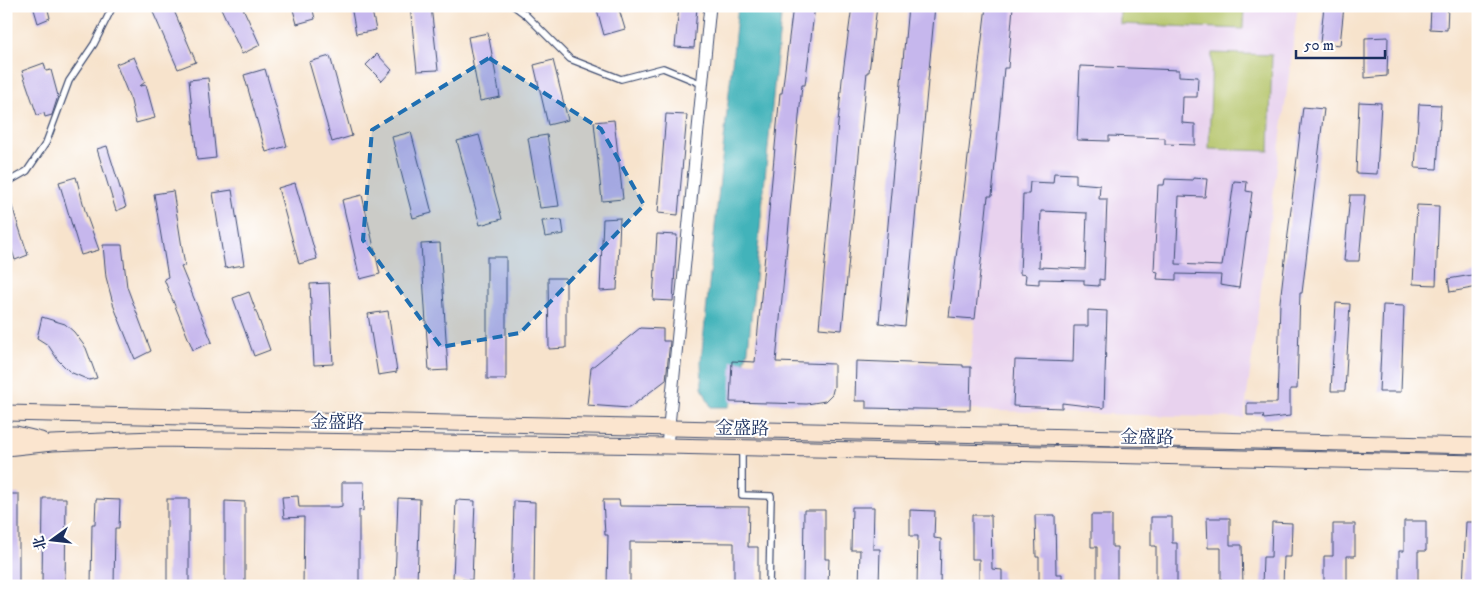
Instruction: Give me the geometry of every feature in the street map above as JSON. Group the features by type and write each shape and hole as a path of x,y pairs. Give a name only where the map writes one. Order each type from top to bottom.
{"street":[{"path":"667,446 710,6"},
{"name":"金盛路","path":"6,413 1478,446"},
{"path":"6,418 48,414"},
{"path":"6,434 16,434 52,443"},
{"name":"金盛路","path":"6,448 52,443 154,439 667,446 1478,463"}],"lane":[{"path":"6,183 27,171 46,143 69,81 94,44 113,6"},
{"path":"514,6 526,14 570,59 621,79 663,68 703,84"},
{"path":"742,448 742,495 771,496 769,586"}],"highlighted area":[{"path":"489,58 601,129 644,205 520,333 441,347 363,240 372,130"}],"shaded area":[{"path":"1004,6 1298,6 1244,418 966,410"}],"green space":[{"path":"1120,6 1244,6 1243,29 1120,24"},
{"path":"1212,53 1272,55 1269,151 1209,149"}],"water":[{"path":"738,6 782,6 748,350 732,401 728,407 711,407 702,388 701,361"}],"building":[{"path":"33,6 47,6 50,18 38,23"},
{"path":"160,6 172,6 196,62 178,69 152,10"},
{"path":"220,6 242,6 260,45 242,54"},
{"path":"292,6 312,6 315,19 297,24"},
{"path":"351,6 371,6 376,30 356,34"},
{"path":"410,6 431,6 438,70 417,71"},
{"path":"596,6 618,6 625,29 604,35"},
{"path":"679,6 697,6 694,48 675,47"},
{"path":"793,6 815,6 805,85 802,85 776,362 834,364 834,386 832,394 825,401 807,404 730,402 732,361 755,362 780,93 782,93"},
{"path":"852,6 877,6 869,72 867,72 842,330 819,328 842,80"},
{"path":"908,6 935,6 905,326 879,323"},
{"path":"986,6 1013,6 1008,68 1004,68 992,196 988,196 975,319 949,317"},
{"path":"1324,6 1344,6 1340,45 1320,43"},
{"path":"1431,6 1448,6 1447,30 1430,29"},
{"path":"488,33 500,97 480,101 468,37"},
{"path":"1388,37 1387,76 1365,78 1365,38"},
{"path":"377,54 392,70 382,81 366,65"},
{"path":"330,56 352,136 332,142 309,62"},
{"path":"134,57 145,82 140,86 146,85 155,118 136,123 131,101 116,64"},
{"path":"553,60 568,120 548,125 534,65"},
{"path":"44,63 46,71 51,70 58,96 52,115 45,117 44,113 37,115 22,71"},
{"path":"1080,66 1179,70 1179,76 1198,77 1197,97 1183,97 1182,123 1195,124 1195,145 1165,144 1165,138 1109,136 1109,141 1077,140"},
{"path":"265,69 287,146 266,152 244,75"},
{"path":"208,78 216,158 197,160 189,80"},
{"path":"1359,102 1381,103 1377,174 1356,173"},
{"path":"1419,104 1441,105 1437,169 1415,168"},
{"path":"1303,107 1324,109 1302,293 1300,293 1297,389 1290,389 1290,416 1264,419 1263,415 1247,415 1247,403 1277,403 1280,302"},
{"path":"666,114 687,115 678,215 658,213"},
{"path":"614,120 623,199 602,201 594,122"},
{"path":"411,132 432,213 413,218 392,137"},
{"path":"479,135 502,219 480,225 457,141"},
{"path":"547,135 559,206 540,208 528,138"},
{"path":"107,146 126,207 116,211 97,149"},
{"path":"1054,173 1076,174 1076,183 1100,185 1099,199 1107,199 1104,280 1099,279 1099,286 1084,285 1084,280 1039,279 1039,284 1025,283 1026,275 1020,274 1023,194 1029,194 1030,182 1053,183","holes":["1041,211 1087,213 1085,269 1039,267"]},
{"path":"76,177 86,214 99,250 81,255 59,182"},
{"path":"1193,178 1207,179 1205,197 1179,196 1176,264 1222,266 1234,181 1247,182 1246,191 1252,192 1239,288 1220,285 1221,275 1176,274 1176,280 1157,279 1158,272 1154,271 1158,185 1164,185 1165,179 1193,180"},
{"path":"295,183 317,259 299,264 278,188"},
{"path":"232,190 244,265 225,268 213,193"},
{"path":"173,191 185,266 181,267 212,342 193,350 164,279 168,277 154,194"},
{"path":"8,194 28,255 15,260 6,231 6,195"},
{"path":"362,195 380,274 360,279 342,200"},
{"path":"1350,195 1365,195 1359,261 1344,261"},
{"path":"1417,205 1439,206 1436,285 1413,284"},
{"path":"620,218 617,290 600,291 603,219"},
{"path":"562,220 564,234 545,237 542,221"},
{"path":"657,234 677,235 673,301 653,300"},
{"path":"440,243 448,370 429,371 421,244"},
{"path":"103,245 122,245 127,287 151,351 135,359 114,307 106,277"},
{"path":"487,257 506,257 506,379 487,379"},
{"path":"1478,274 1478,287 1450,292 1448,279"},
{"path":"548,278 566,278 566,348 549,349"},
{"path":"329,283 333,364 314,365 310,284"},
{"path":"249,292 270,350 254,356 233,298"},
{"path":"1336,303 1350,304 1345,391 1331,391"},
{"path":"1383,305 1404,306 1401,392 1379,392"},
{"path":"1088,310 1107,311 1104,408 1062,403 1062,408 1013,406 1015,360 1073,362 1074,326 1088,326"},
{"path":"388,311 397,372 378,375 368,314"},
{"path":"42,317 65,324 74,332 86,348 97,378 89,380 70,372 58,360 48,345 37,338"},
{"path":"640,328 663,329 663,341 670,341 666,380 629,408 587,405 591,368"},
{"path":"856,361 963,365 963,367 971,367 970,410 866,408 866,401 855,401"},
{"path":"342,482 364,482 363,511 359,510 359,586 303,586 304,517 284,518 282,497 298,496 299,507 342,506"},
{"path":"6,494 19,494 19,586 6,586"},
{"path":"43,498 66,498 65,586 42,586"},
{"path":"398,498 420,499 417,582 395,582"},
{"path":"96,499 120,500 119,528 115,528 114,586 91,586 92,524 95,524"},
{"path":"167,499 189,499 189,583 167,583"},
{"path":"456,500 475,501 472,580 453,579"},
{"path":"603,500 619,500 620,506 749,507 748,547 758,547 758,586 734,586 734,543 630,542 630,586 607,586 608,535 605,535"},
{"path":"225,501 245,502 245,586 225,586"},
{"path":"514,501 535,502 534,586 512,586"},
{"path":"852,507 874,507 873,549 880,549 879,586 859,586 860,550 851,550"},
{"path":"804,510 825,510 825,559 829,559 828,586 803,586"},
{"path":"910,510 935,511 934,538 941,539 940,586 917,586 918,536 910,536"},
{"path":"972,515 991,515 992,569 1002,570 1002,586 979,586 979,559 972,559"},
{"path":"1035,515 1055,515 1056,574 1062,574 1062,586 1039,586 1039,557 1036,557"},
{"path":"1091,515 1112,515 1112,547 1117,547 1117,586 1097,586 1097,547 1091,547"},
{"path":"1151,517 1172,517 1172,543 1177,543 1177,586 1156,586 1156,546 1151,546"},
{"path":"1207,518 1230,518 1230,545 1242,545 1243,586 1221,586 1221,548 1208,548"},
{"path":"1404,521 1426,521 1426,551 1418,551 1418,586 1399,586 1399,551 1404,551"},
{"path":"1272,522 1292,523 1291,557 1284,557 1283,586 1262,586 1263,557 1271,557"},
{"path":"1466,522 1478,522 1478,586 1463,586"},
{"path":"1333,524 1355,524 1355,556 1347,556 1347,586 1324,586 1324,556 1333,556"}]}
